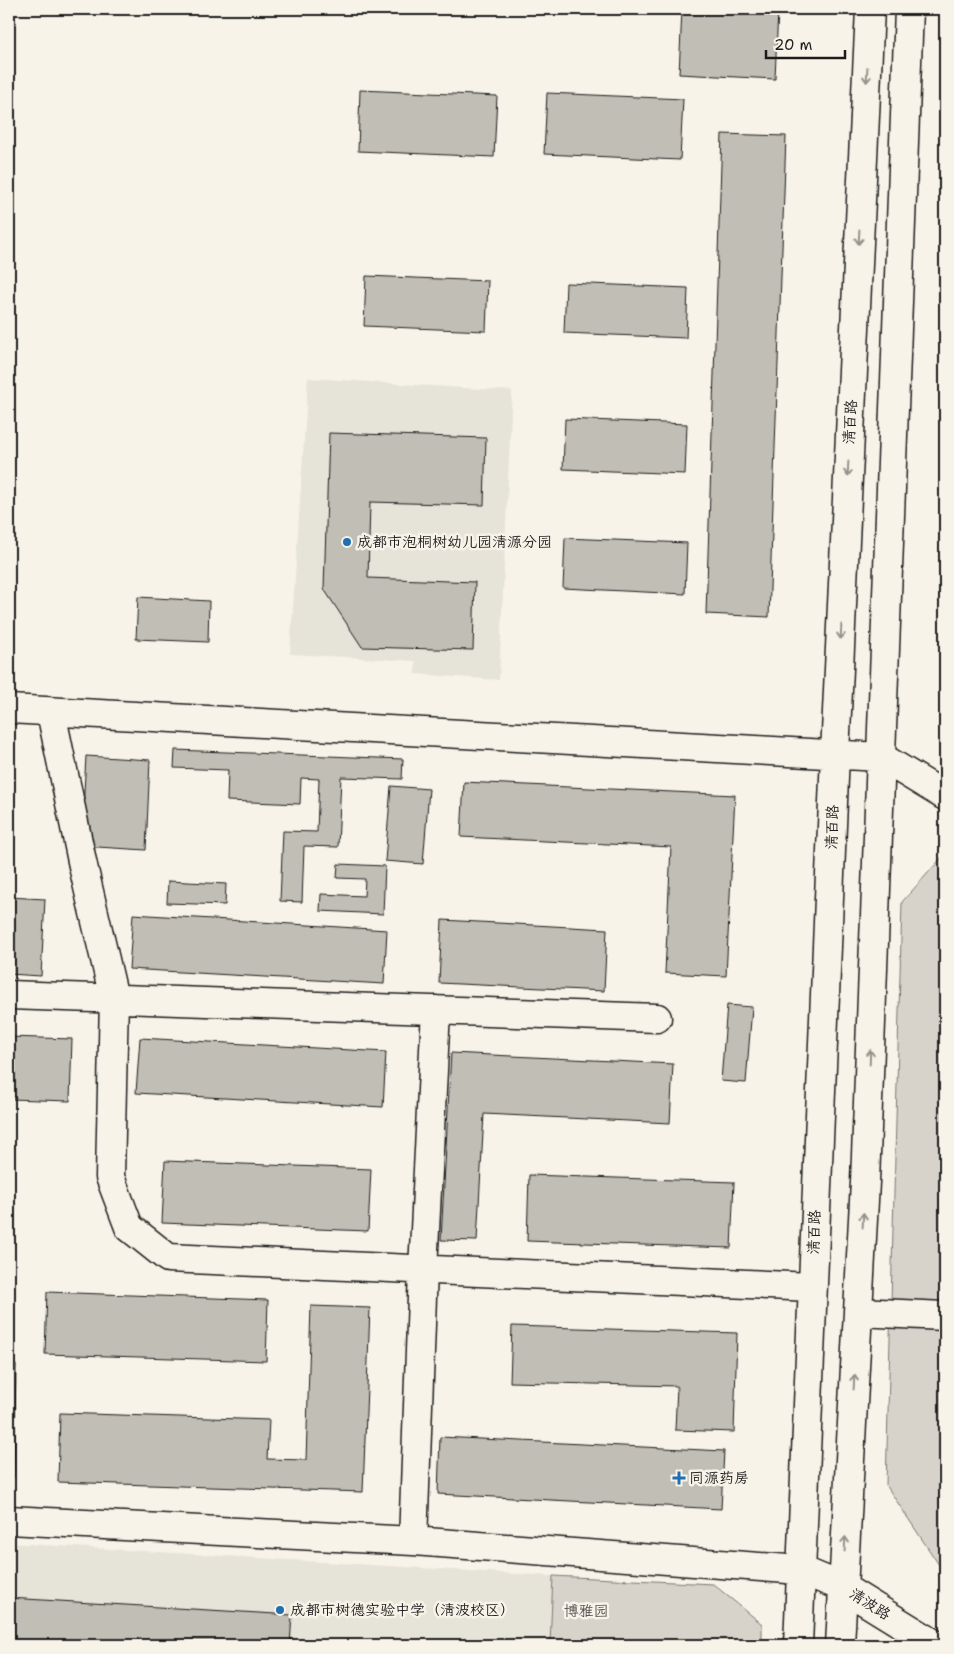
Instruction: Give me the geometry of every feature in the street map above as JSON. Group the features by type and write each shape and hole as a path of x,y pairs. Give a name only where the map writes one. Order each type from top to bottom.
{"street":[{"name":"清百路","path":"798,1645 835,754 870,9"},
{"path":"840,1645 865,1182 910,9"},
{"path":"9,709 881,757 945,796"},
{"path":"51,712 83,866 114,998 110,1177 129,1227 168,1258 812,1288"},
{"path":"9,994 657,1018"},
{"path":"413,1541 423,1270 436,1010"},
{"path":"858,1312 945,1316"},
{"name":"清波路","path":"9,1520 413,1541 801,1570 842,1587 936,1645"}],"shaded area":[{"path":"308,378 512,391 499,680 415,674 416,661 290,654"},
{"name":"成都市树德实验中学（清波校区）","path":"9,1543 553,1576 550,1645 9,1645"}],"green space":[{"path":"945,854 945,1574 886,1485 902,902"},
{"name":"博雅园","path":"553,1576 713,1584 762,1624 762,1645 550,1645"}],"building":[{"path":"682,9 778,9 775,79 679,74"},
{"path":"360,90 497,96 494,157 358,151"},
{"path":"547,93 683,99 680,160 544,154"},
{"path":"722,134 786,136 769,617 706,614"},
{"path":"366,276 488,281 486,331 364,326"},
{"path":"566,283 688,288 686,338 564,333"},
{"path":"565,419 687,424 685,474 563,469"},
{"name":"成都市泡桐树幼儿园清源分园","path":"329,433 486,438 484,505 370,502 368,578 475,582 473,650 362,647 324,589"},
{"path":"565,538 687,543 685,594 563,588"},
{"path":"138,597 209,601 208,642 136,639"},
{"path":"175,750 403,759 402,779 341,777 338,847 304,846 302,902 280,901 283,831 317,832 319,779 301,778 300,804 227,801 228,770 174,768"},
{"path":"86,756 150,760 146,850 81,846"},
{"path":"9,757 14,757 10,825 9,825"},
{"path":"464,782 735,795 726,976 665,973 671,847 461,837"},
{"path":"391,786 429,789 423,864 385,861"},
{"path":"338,864 385,866 383,914 320,911 321,894 364,896 365,879 337,878"},
{"path":"168,881 226,884 225,905 167,903"},
{"path":"9,897 45,899 41,976 9,974"},
{"path":"133,914 387,930 384,984 129,969"},
{"path":"442,920 607,929 604,991 439,983"},
{"path":"727,1005 752,1007 746,1083 721,1081"},
{"path":"9,1037 72,1039 70,1101 9,1099"},
{"path":"140,1038 386,1052 383,1107 136,1093"},
{"path":"451,1053 673,1064 670,1123 484,1114 477,1241 441,1240"},
{"path":"165,1161 371,1169 368,1231 162,1223"},
{"path":"529,1175 734,1182 731,1248 527,1241"},
{"path":"47,1292 268,1300 266,1361 45,1354"},
{"path":"311,1306 370,1308 363,1492 58,1482 60,1413 269,1420 267,1459 306,1460"},
{"path":"512,1326 737,1333 734,1432 675,1430 677,1386 510,1382"},
{"path":"9,1364 16,1365 14,1478 9,1478"},
{"path":"440,1437 724,1451 721,1509 438,1494"},
{"path":"9,1598 292,1615 290,1645 9,1645"}],"place":[{"name":"成都市泡桐树幼儿园清源分园","path":"347,542"},
{"name":"同源药房","path":"679,1478"},
{"name":"成都市树德实验中学（清波校区）","path":"280,1610"}]}
